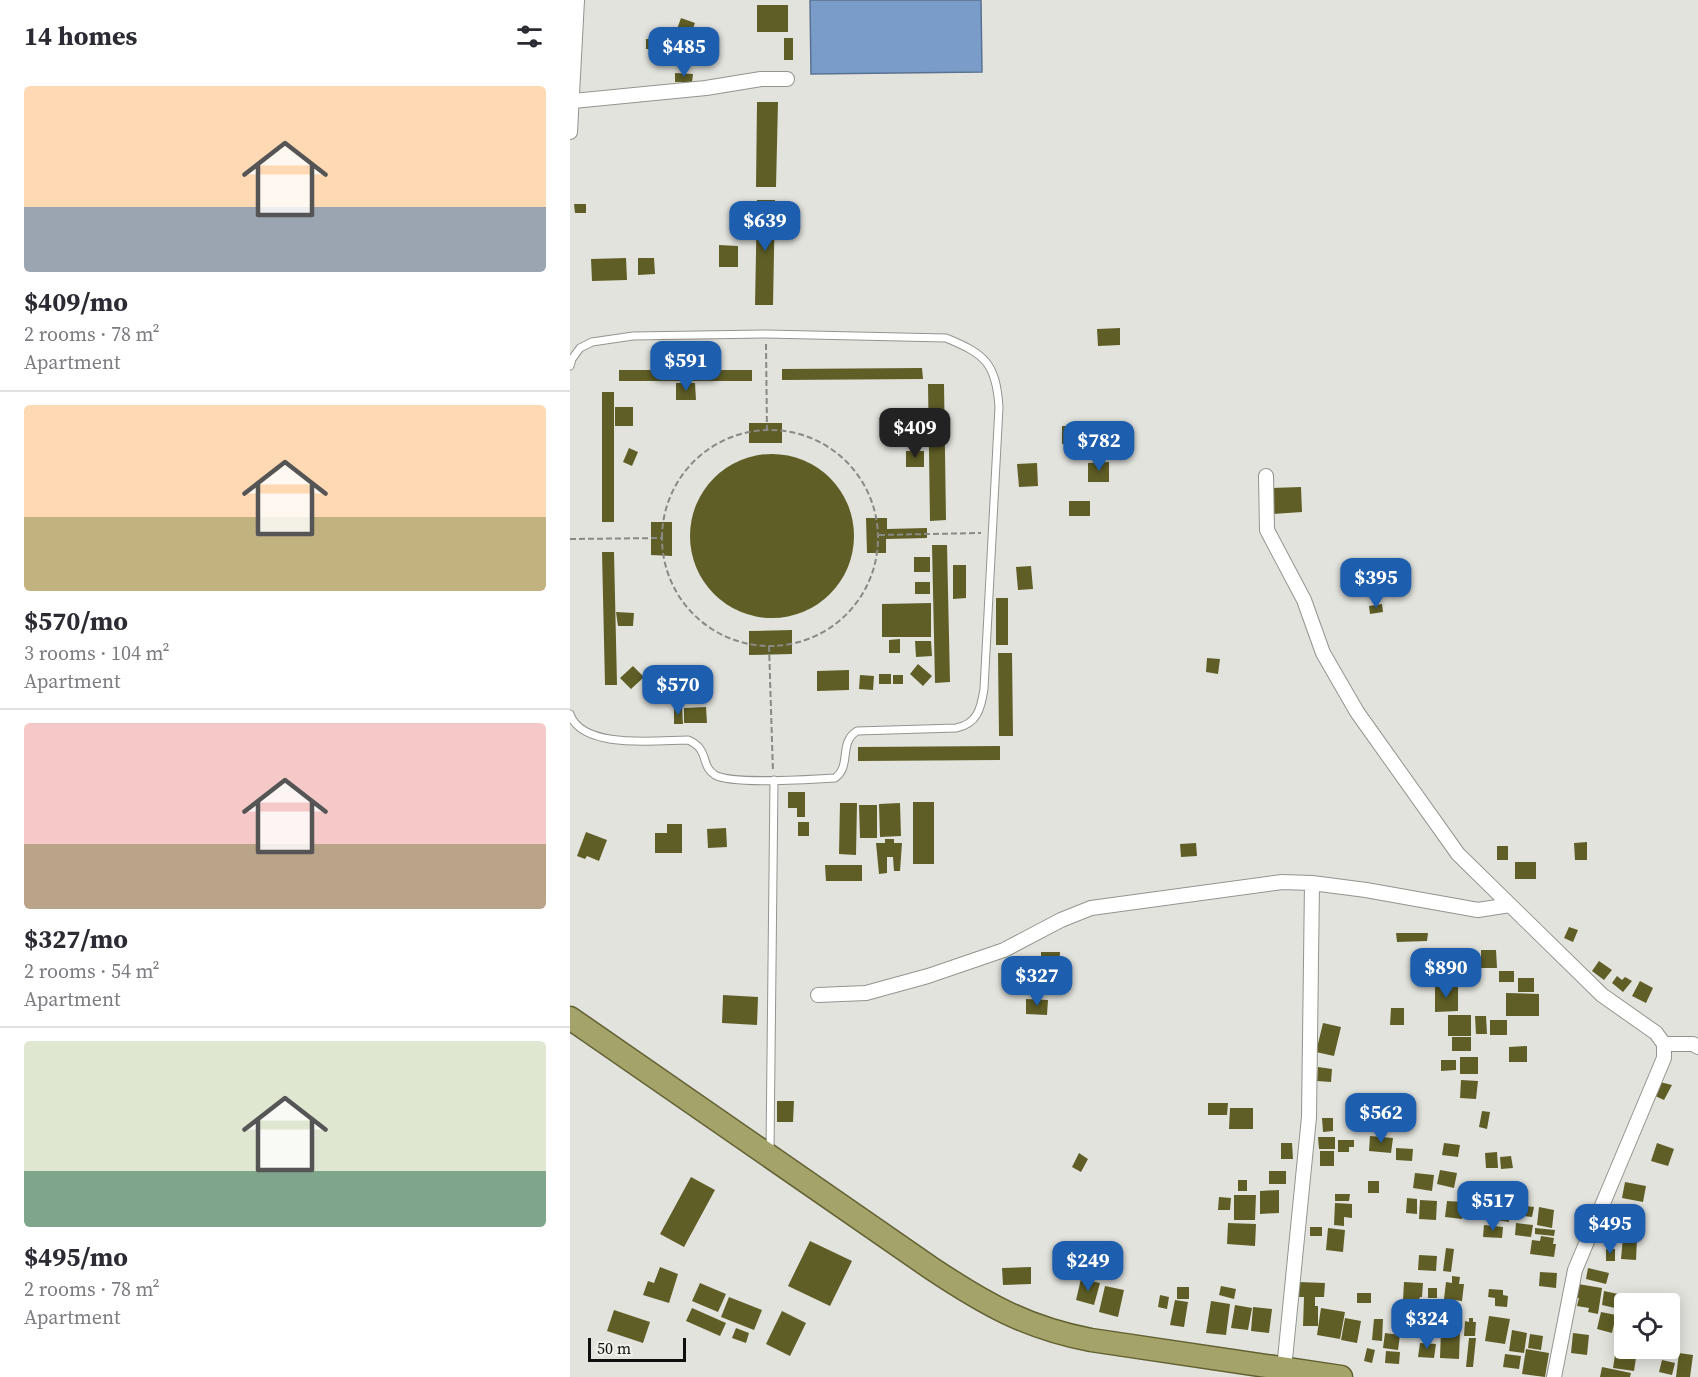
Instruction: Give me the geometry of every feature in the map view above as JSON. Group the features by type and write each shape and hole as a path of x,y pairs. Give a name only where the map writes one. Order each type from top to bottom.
{"highway":[{"path":"570,1018 966,1291 1017,1319 1067,1336 1341,1377"}],"street":[{"path":"570,132 577,0"},
{"path":"573,101 706,88 761,79 787,79"},
{"path":"1266,476 1268,530 1304,600 1323,653 1357,712 1458,854 1602,995 1656,1033 1664,1044 1664,1058 1575,1270 1554,1377"},
{"path":"818,995 866,993 928,976 1004,950 1061,920 1091,909 1282,882 1312,883 1478,910 1510,905"},
{"path":"1284,1369 1309,1117 1312,883"},
{"path":"1664,1044 1694,1044 1698,1047"}],"lane":[{"path":"570,366 580,348 592,342 633,336 766,334 946,338 967,346 984,357 998,386 999,407 984,689 978,716 970,723 956,728 857,731 850,735 847,741 842,769 840,775 835,778 774,780 722,778 709,769 703,752 693,742 688,740 609,740 587,732 577,725 570,714"},
{"path":"770,1155 774,780"}],"path":[{"path":"766,334 766,431"},
{"path":"766,431 796,432 829,446 855,470 873,501 879,535 874,570 858,602 833,626 801,642 769,646 732,640 701,622 677,594 663,561 662,538 662,524 672,489 694,460 724,439 747,432 766,431"},
{"path":"879,535 993,532"},
{"path":"570,539 662,538"},
{"path":"769,646 774,780"}],"water":[{"path":"810,0 981,0 982,72 811,74"}],"building":[{"path":"757,5 788,5 788,32 757,32"},
{"path":"681,18 695,23 691,34 677,29"},
{"path":"784,38 793,38 793,60 784,60"},
{"path":"646,39 659,39 659,49 646,49"},
{"path":"675,73 693,74 692,82 675,82"},
{"path":"757,102 778,102 776,187 756,187"},
{"path":"757,200 775,200 773,305 755,305"},
{"path":"574,204 586,204 586,213 575,213"},
{"path":"719,245 738,246 738,267 719,267"},
{"path":"626,258 627,280 592,281 591,259"},
{"path":"638,258 654,258 655,274 638,275"},
{"path":"1120,328 1120,345 1098,346 1097,329"},
{"path":"922,368 923,379 782,380 782,369"},
{"path":"619,370 752,370 752,381 619,381"},
{"path":"676,383 695,383 696,400 676,400"},
{"path":"928,384 944,384 946,520 930,521"},
{"path":"602,392 614,392 614,522 602,522"},
{"path":"615,407 633,407 633,426 615,426"},
{"path":"749,423 782,423 782,443 749,443"},
{"path":"1062,426 1075,426 1075,443 1062,444"},
{"path":"1088,436 1115,436 1115,459 1088,459"},
{"path":"629,448 638,452 632,466 623,462"},
{"path":"906,451 924,451 924,467 906,467"},
{"path":"772,454 803,460 830,478 848,505 854,536 848,567 830,594 803,612 772,618 741,612 714,594 696,567 690,536 696,505 714,478 741,460"},
{"path":"1109,462 1109,482 1088,482 1088,463"},
{"path":"1037,463 1038,486 1019,487 1017,464"},
{"path":"1301,487 1302,512 1273,514 1271,488"},
{"path":"1069,501 1090,501 1090,516 1069,516"},
{"path":"866,518 887,518 887,529 927,528 927,538 886,539 886,553 867,553"},
{"path":"651,522 672,522 672,556 651,555"},
{"path":"932,545 947,545 950,682 935,683"},
{"path":"602,552 614,552 617,685 605,685"},
{"path":"914,557 930,557 930,572 914,572"},
{"path":"953,565 966,565 966,598 953,599"},
{"path":"1031,566 1033,589 1018,590 1016,567"},
{"path":"915,582 930,582 930,594 915,594"},
{"path":"996,598 1008,598 1008,645 996,645"},
{"path":"931,603 931,637 882,637 882,604"},
{"path":"1382,604 1383,612 1370,614 1369,606"},
{"path":"616,612 634,613 633,626 618,626"},
{"path":"792,630 792,654 749,655 749,631"},
{"path":"900,639 900,653 889,653 889,640"},
{"path":"915,641 931,641 932,656 916,657"},
{"path":"998,653 1012,653 1013,736 999,736"},
{"path":"1207,658 1220,659 1218,674 1206,672"},
{"path":"918,664 932,676 923,686 910,674"},
{"path":"633,666 644,677 631,689 620,678"},
{"path":"849,670 849,690 817,691 817,671"},
{"path":"686,674 703,674 703,692 686,692"},
{"path":"879,674 891,674 891,684 879,684"},
{"path":"860,675 874,676 873,690 859,689"},
{"path":"893,675 903,675 903,684 893,684"},
{"path":"674,707 682,707 683,724 674,724"},
{"path":"706,707 707,723 684,723 684,708"},
{"path":"1000,746 1000,760 858,761 858,747"},
{"path":"788,792 805,792 805,817 797,817 797,808 788,808"},
{"path":"913,802 934,802 934,864 913,864"},
{"path":"840,803 857,803 856,855 839,854"},
{"path":"900,803 901,836 880,837 879,804"},
{"path":"859,805 877,805 877,838 860,838"},
{"path":"798,822 809,822 809,836 798,836"},
{"path":"667,824 682,824 682,853 655,853 655,833 667,833"},
{"path":"726,828 727,847 708,848 707,829"},
{"path":"586,832 607,840 599,861 587,856 585,859 577,856"},
{"path":"885,839 894,839 894,843 902,843 900,871 894,871 893,857 887,857 887,873 879,874 876,843 885,843"},
{"path":"1587,842 1587,860 1575,860 1574,843"},
{"path":"1196,843 1197,856 1181,857 1180,844"},
{"path":"1497,846 1508,846 1508,860 1497,860"},
{"path":"1515,862 1536,862 1536,879 1515,879"},
{"path":"825,865 862,865 862,881 826,881"},
{"path":"1569,927 1578,930 1573,942 1564,938"},
{"path":"1396,933 1428,933 1427,941 1397,942"},
{"path":"1455,950 1455,961 1437,962 1437,951"},
{"path":"1481,950 1496,950 1497,968 1481,968"},
{"path":"1041,952 1060,952 1059,970 1041,969"},
{"path":"1599,961 1612,970 1604,980 1592,971"},
{"path":"1437,971 1455,971 1455,981 1437,981"},
{"path":"1499,971 1514,971 1514,982 1499,982"},
{"path":"1617,976 1622,980 1625,977 1632,981 1623,992 1612,983"},
{"path":"1518,978 1534,978 1534,992 1518,992"},
{"path":"1640,981 1653,988 1646,1003 1632,996"},
{"path":"1435,986 1458,986 1458,1011 1435,1012"},
{"path":"1506,993 1539,994 1539,1016 1506,1016"},
{"path":"723,995 758,997 757,1025 722,1023"},
{"path":"1026,999 1048,1000 1047,1015 1026,1014"},
{"path":"1391,1008 1404,1008 1404,1025 1390,1025"},
{"path":"1448,1015 1471,1015 1471,1036 1448,1036"},
{"path":"1475,1016 1486,1016 1487,1034 1476,1034"},
{"path":"1490,1020 1507,1020 1507,1035 1490,1035"},
{"path":"1323,1023 1341,1027 1334,1056 1316,1052"},
{"path":"1452,1037 1471,1037 1471,1051 1452,1051"},
{"path":"1527,1046 1527,1062 1509,1062 1509,1047"},
{"path":"1460,1057 1478,1057 1478,1074 1460,1074"},
{"path":"1441,1060 1456,1060 1456,1070 1441,1071"},
{"path":"1318,1067 1332,1069 1331,1082 1317,1081"},
{"path":"1461,1080 1478,1081 1476,1099 1460,1098"},
{"path":"1660,1082 1672,1085 1664,1100 1653,1095"},
{"path":"777,1101 794,1101 793,1122 777,1122"},
{"path":"1208,1103 1228,1103 1227,1115 1208,1115"},
{"path":"1230,1108 1253,1108 1253,1129 1229,1129"},
{"path":"1482,1111 1490,1112 1487,1129 1479,1127"},
{"path":"1322,1118 1333,1118 1333,1131 1323,1132"},
{"path":"1370,1136 1393,1138 1391,1153 1369,1151"},
{"path":"1318,1137 1335,1137 1335,1149 1319,1149"},
{"path":"1338,1140 1354,1140 1354,1147 1349,1147 1349,1152 1338,1152"},
{"path":"1281,1143 1292,1143 1293,1159 1281,1159"},
{"path":"1444,1143 1460,1145 1458,1157 1442,1155"},
{"path":"1657,1143 1674,1149 1668,1166 1651,1161"},
{"path":"1396,1148 1413,1149 1412,1161 1396,1160"},
{"path":"1320,1151 1334,1151 1334,1166 1320,1166"},
{"path":"1497,1152 1498,1168 1486,1168 1485,1153"},
{"path":"1079,1153 1088,1159 1081,1172 1072,1167"},
{"path":"1511,1156 1513,1168 1501,1169 1500,1157"},
{"path":"1440,1170 1457,1173 1454,1188 1437,1184"},
{"path":"1269,1171 1286,1171 1286,1184 1269,1184"},
{"path":"1415,1173 1434,1175 1432,1191 1413,1188"},
{"path":"691,1177 715,1190 684,1247 660,1234"},
{"path":"1238,1180 1247,1180 1247,1191 1238,1191"},
{"path":"1368,1181 1379,1181 1379,1193 1368,1193"},
{"path":"1625,1182 1646,1186 1643,1202 1622,1198"},
{"path":"1279,1190 1279,1213 1260,1214 1260,1191"},
{"path":"1335,1194 1350,1194 1349,1201 1335,1201"},
{"path":"1234,1195 1256,1195 1255,1220 1234,1220"},
{"path":"1219,1197 1231,1198 1230,1210 1218,1210"},
{"path":"1480,1197 1488,1198 1485,1219 1471,1217 1473,1200 1479,1201"},
{"path":"1407,1198 1417,1199 1417,1214 1406,1213"},
{"path":"1420,1200 1437,1201 1436,1220 1419,1219"},
{"path":"1505,1200 1511,1201 1509,1222 1489,1219 1491,1203 1505,1205"},
{"path":"1447,1201 1464,1202 1462,1219 1445,1217"},
{"path":"1335,1203 1352,1204 1352,1218 1344,1217 1344,1226 1334,1225"},
{"path":"1517,1205 1534,1207 1532,1217 1516,1215"},
{"path":"1539,1207 1554,1210 1552,1228 1537,1225"},
{"path":"1228,1223 1256,1224 1255,1246 1227,1244"},
{"path":"1516,1223 1533,1225 1531,1237 1515,1235"},
{"path":"1484,1225 1503,1227 1502,1238 1483,1237"},
{"path":"1310,1227 1322,1227 1322,1236 1310,1236"},
{"path":"1328,1228 1345,1230 1343,1252 1326,1250"},
{"path":"1535,1228 1555,1230 1554,1236 1535,1234"},
{"path":"1541,1236 1554,1238 1553,1244 1556,1244 1554,1257 1530,1254 1532,1240 1540,1241"},
{"path":"1623,1237 1637,1239 1636,1260 1621,1259"},
{"path":"810,1241 852,1261 830,1306 788,1286"},
{"path":"1446,1248 1454,1249 1451,1272 1443,1271"},
{"path":"1606,1249 1615,1249 1615,1261 1606,1261"},
{"path":"1419,1255 1437,1256 1436,1271 1418,1270"},
{"path":"660,1267 678,1274 669,1303 643,1295 648,1281 654,1283"},
{"path":"1031,1267 1031,1284 1003,1285 1002,1268"},
{"path":"1588,1268 1609,1273 1606,1284 1586,1279"},
{"path":"1540,1272 1557,1273 1556,1288 1539,1286"},
{"path":"1452,1276 1460,1277 1459,1284 1464,1284 1462,1301 1444,1299 1446,1282 1452,1283"},
{"path":"1081,1279 1100,1283 1094,1305 1076,1300"},
{"path":"1298,1282 1325,1283 1324,1297 1315,1297 1315,1306 1318,1306 1318,1326 1303,1326 1304,1297 1297,1297"},
{"path":"1404,1282 1423,1283 1422,1297 1419,1300 1403,1300"},
{"path":"700,1283 726,1294 718,1312 692,1301"},
{"path":"1578,1284 1602,1288 1598,1314 1588,1312 1589,1308 1577,1306 1579,1298 1575,1298"},
{"path":"1105,1286 1124,1290 1118,1317 1099,1312"},
{"path":"1221,1286 1236,1289 1234,1299 1219,1295"},
{"path":"1177,1287 1189,1287 1189,1299 1177,1299"},
{"path":"1428,1288 1437,1288 1437,1298 1428,1298"},
{"path":"1489,1289 1503,1290 1503,1295 1508,1296 1507,1307 1495,1306 1495,1298 1488,1297"},
{"path":"1604,1291 1614,1293 1614,1308 1602,1305"},
{"path":"1357,1293 1371,1293 1371,1303 1357,1303"},
{"path":"1160,1295 1169,1297 1167,1309 1158,1307"},
{"path":"729,1297 762,1310 754,1330 721,1317"},
{"path":"1175,1300 1188,1302 1184,1327 1170,1325"},
{"path":"1211,1301 1230,1304 1226,1335 1206,1333"},
{"path":"1235,1305 1252,1308 1248,1330 1231,1328"},
{"path":"1253,1307 1272,1309 1269,1333 1251,1331"},
{"path":"692,1308 726,1323 720,1336 686,1321"},
{"path":"1321,1308 1345,1312 1340,1339 1317,1335"},
{"path":"614,1310 650,1322 643,1343 607,1331"},
{"path":"1445,1310 1456,1311 1455,1321 1444,1320"},
{"path":"782,1311 806,1323 790,1356 766,1344"},
{"path":"1601,1312 1614,1315 1612,1333 1597,1329"},
{"path":"1489,1316 1510,1319 1505,1344 1485,1341"},
{"path":"1345,1318 1361,1321 1357,1343 1341,1340"},
{"path":"1469,1318 1473,1318 1473,1322 1476,1322 1475,1336 1464,1336 1465,1321 1469,1322"},
{"path":"1374,1319 1383,1319 1382,1341 1372,1340"},
{"path":"1411,1319 1421,1320 1420,1329 1410,1328"},
{"path":"736,1328 749,1333 746,1343 732,1338"},
{"path":"1441,1330 1460,1331 1459,1359 1440,1358"},
{"path":"1512,1330 1527,1333 1524,1353 1509,1351"},
{"path":"1385,1333 1400,1335 1398,1350 1383,1348"},
{"path":"1573,1333 1589,1335 1587,1355 1571,1353"},
{"path":"1530,1334 1543,1336 1541,1350 1528,1348"},
{"path":"1469,1338 1476,1338 1473,1367 1466,1367"},
{"path":"1420,1343 1436,1344 1434,1358 1418,1357"},
{"path":"1367,1348 1375,1350 1372,1363 1364,1361"},
{"path":"1526,1349 1549,1353 1545,1377 1522,1374"},
{"path":"1386,1351 1400,1352 1399,1364 1385,1363"},
{"path":"1680,1353 1693,1355 1690,1377 1676,1377"},
{"path":"1505,1354 1521,1356 1519,1369 1503,1367"},
{"path":"1614,1359 1636,1359 1634,1371 1613,1368"},
{"path":"1662,1360 1675,1363 1672,1375 1659,1372"},
{"path":"1602,1367 1631,1373 1630,1377 1600,1377"}]}
